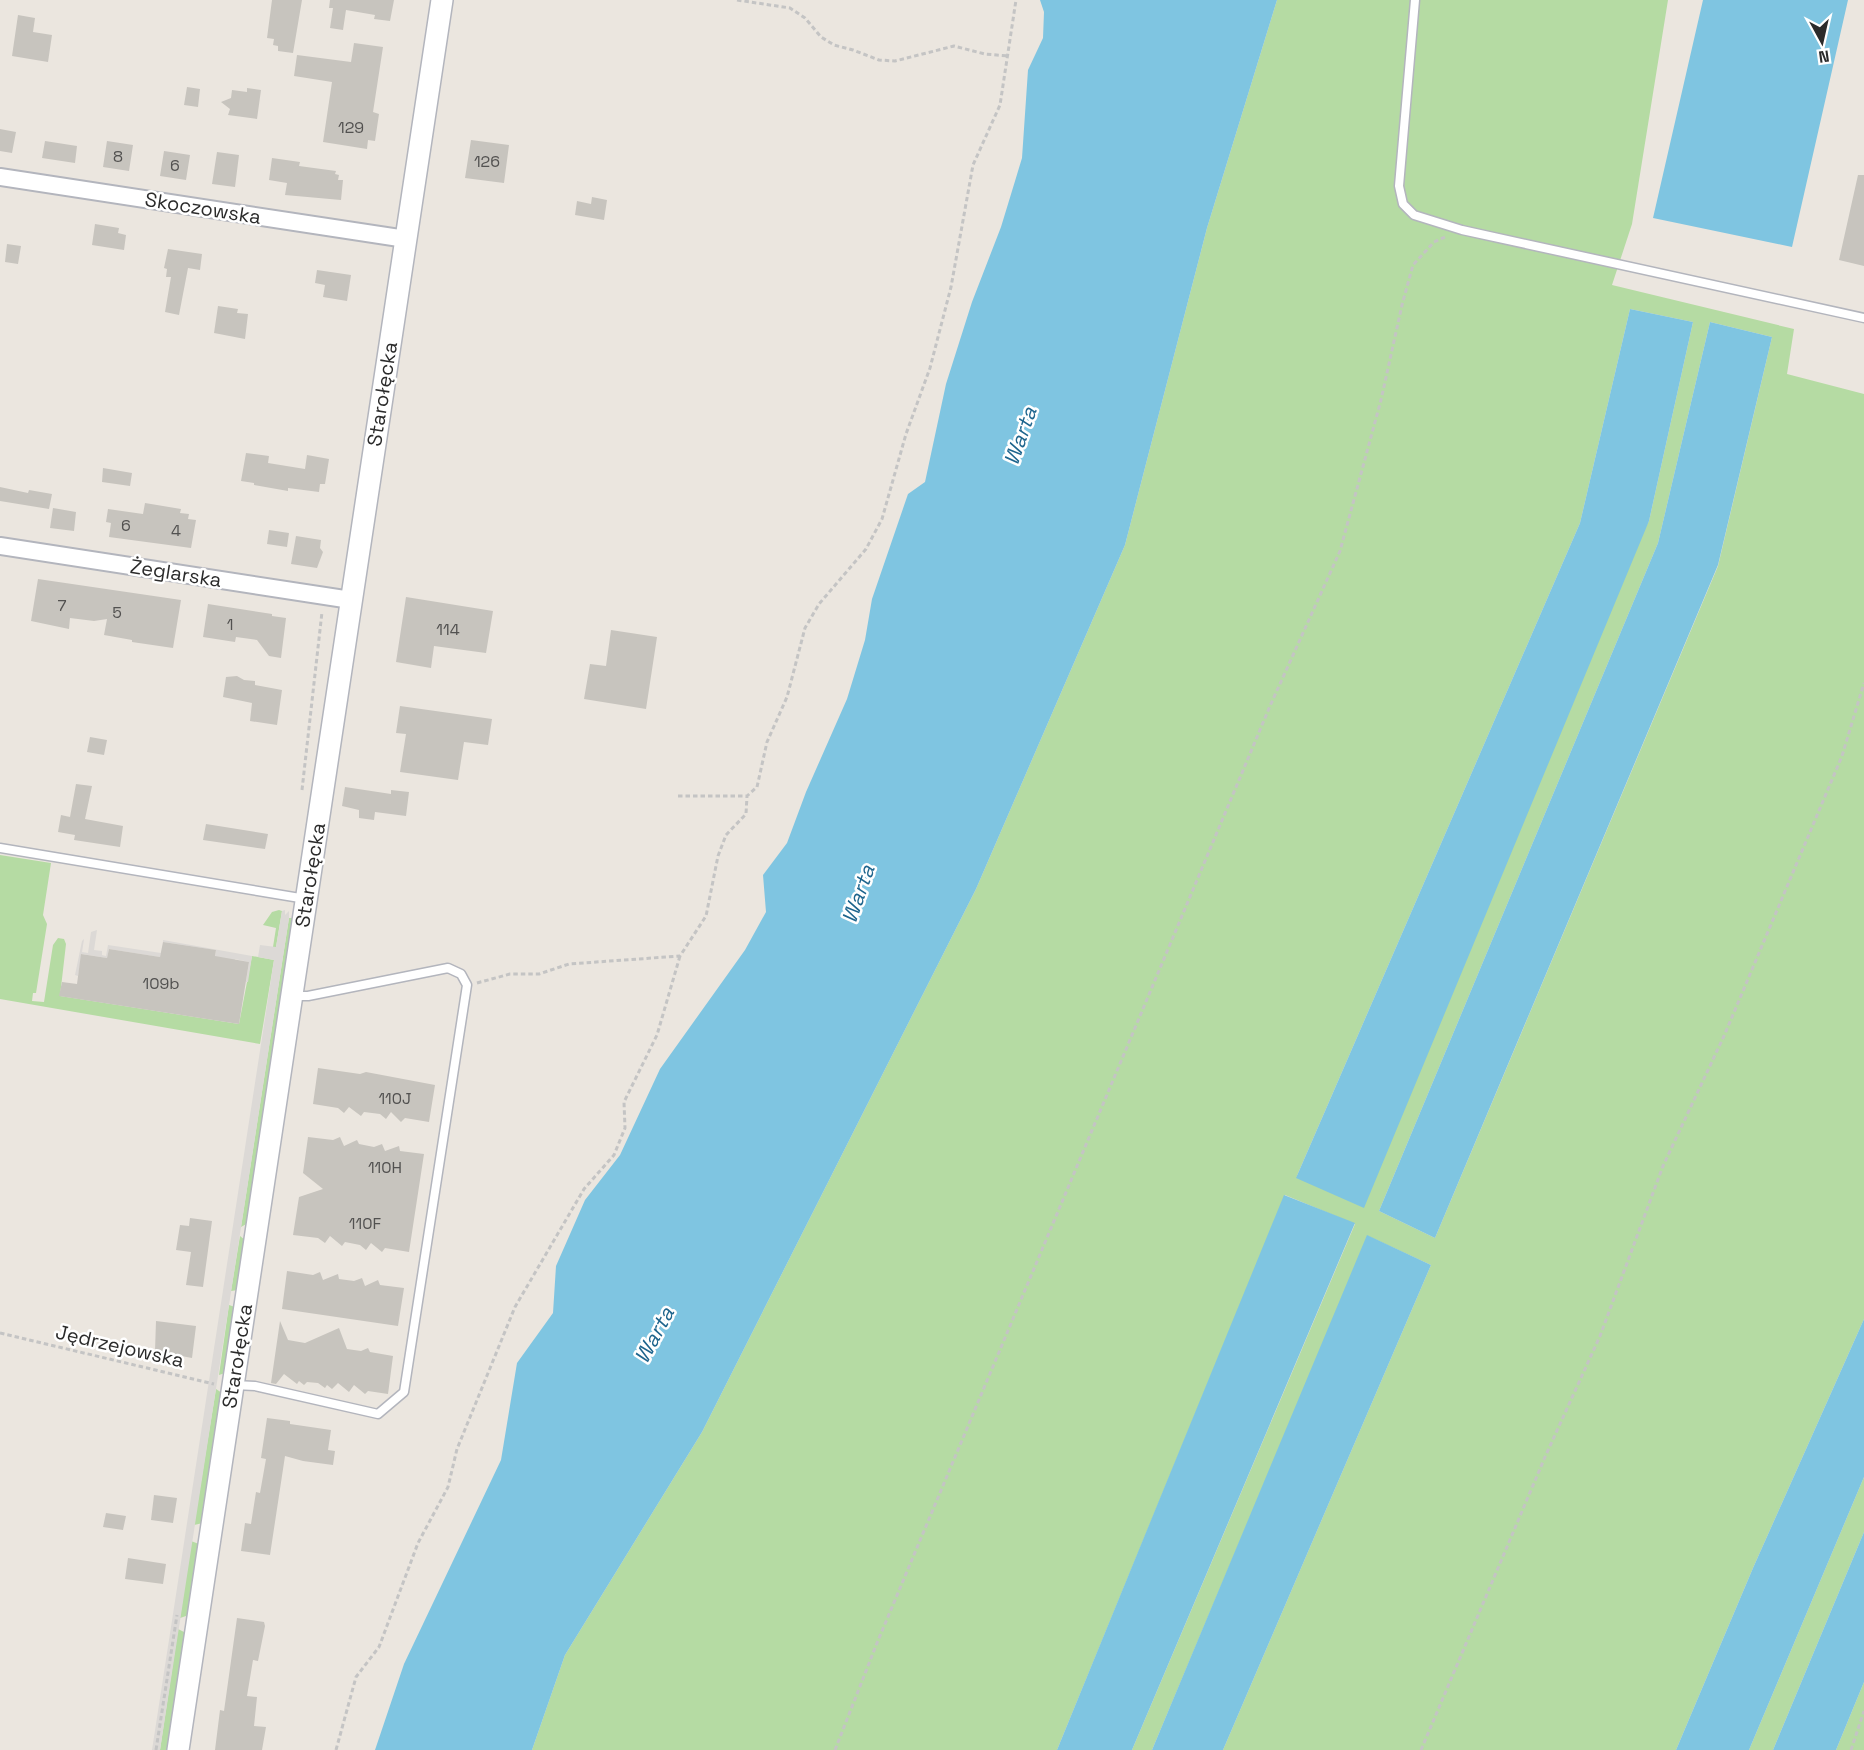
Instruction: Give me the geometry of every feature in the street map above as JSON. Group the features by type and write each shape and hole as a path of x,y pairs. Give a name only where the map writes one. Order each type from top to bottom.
{"street":[{"name":"Starołęcka","path":"178,1750 442,0"},
{"name":"Skoczowska","path":"0,177 406,239"},
{"name":"Żeglarska","path":"0,546 351,600"}],"lane":[{"path":"1415,0 1399,186 1403,204 1414,215 1462,230 1864,318"},
{"path":"0,848 306,899"},
{"path":"233,1385 255,1386 378,1414 404,1392 467,985 461,974 448,968 308,996 291,996"}],"path":[{"path":"737,0 790,8 805,18 821,37 834,45 879,60 895,61 954,46 985,54 1008,56"},
{"path":"678,796 747,796 757,787 767,742 787,697 806,628 819,604 866,549 882,519 906,434 933,357 951,287 973,165 1000,105 1016,0"},
{"path":"835,1750 877,1644 1178,924 1270,706 1340,551 1381,400 1413,265 1434,242 1462,230"},
{"path":"1421,1750 1545,1457 1600,1335 1663,1166 1724,1036 1842,756 1864,683"},
{"path":"336,1750 356,1677 379,1647 418,1543 448,1487 457,1449 515,1307 584,1189 614,1155 625,1128 624,1102 657,1035 680,957 706,916 718,856 726,835 746,814 747,796"},
{"path":"467,985 510,974 539,975 569,964 680,957"},
{"name":"Jędrzejowska","path":"0,1333 214,1383 233,1385"},
{"path":"1851,1750 1864,1711"}],"green space":[{"path":"1277,0 1668,0 1632,224 1612,285 1794,329 1787,374 1864,394 1864,1319 1753,1568 1676,1750 1223,1750 1431,1265 1368,1236 1152,1750 1132,1750 1355,1224 1285,1195 1057,1750 532,1750 565,1655 702,1432 976,889 1125,545 1207,228","holes":["1630,309 1693,322 1649,521 1296,1178 1580,523","1710,322 1772,337 1718,566 1435,1238 1379,1211 1658,543"]},
{"path":"0,855 51,863 43,915 47,924 36,993 33,993 32,1001 44,1002 53,945 58,938 64,939 66,944 60,996 239,1024 252,956 274,960 260,1044 0,999"},
{"path":"282,911 276,947 273,947 276,928 263,925 272,912"},
{"path":"289,918 293,918 248,1223 241,1227"},
{"path":"240,1236 245,1240 238,1290 231,1291"},
{"path":"229,1305 235,1307 225,1373 219,1375"},
{"path":"216,1389 222,1393 203,1523 194,1525"},
{"path":"1864,1477 1864,1532 1773,1750 1749,1750"},
{"path":"191,1541 199,1544 189,1615 180,1618"},
{"path":"178,1629 186,1633 169,1750 160,1750"},
{"path":"1864,1682 1864,1750 1836,1750"}],"shaded area":[{"path":"285,910 285,915 289,911 289,918 160,1750 152,1750 274,960 258,957 260,945 276,947 282,911"},
{"path":"97,930 94,950 102,951 102,955 106,956 108,945 161,953 160,957 109,949 107,958 82,954 78,976 75,975 82,941 84,939 82,952 88,953 91,932"},
{"path":"163,940 252,956 248,982 246,982 249,962 235,959 233,968 214,965 216,950 163,942"}],"water":[{"name":"Warta","path":"1040,0 1277,0 1207,228 1125,545 976,889 702,1432 565,1655 532,1750 375,1750 404,1664 501,1460 517,1363 553,1313 556,1266 585,1200 620,1155 660,1069 745,950 766,912 763,875 787,843 806,792 847,699 865,640 872,599 908,494 925,482 946,384 972,302 1001,227 1022,158 1028,70 1043,38 1044,12"},
{"path":"1703,0 1848,0 1792,247 1653,218"},
{"path":"1630,309 1693,322 1649,521 1364,1208 1296,1178 1580,523"},
{"path":"1710,322 1772,337 1718,565 1435,1238 1379,1211 1658,543"},
{"path":"1284,1195 1355,1223 1132,1750 1057,1750"},
{"path":"1367,1235 1431,1265 1223,1750 1152,1750"},
{"path":"1864,1319 1864,1477 1749,1750 1676,1750 1753,1568"},
{"path":"1864,1532 1864,1682 1836,1750 1773,1750"}],"building":[{"path":"272,0 302,0 293,53 278,51 278,46 273,45 274,39 267,38"},
{"path":"330,0 394,0 390,21 374,19 375,15 346,10 343,30 330,28 333,8 329,8"},
{"path":"18,15 35,18 33,32 52,35 48,62 12,56"},
{"path":"354,43 383,47 373,112 379,114 375,141 368,140 367,149 323,142 332,82 294,76 297,55 351,62"},
{"path":"187,87 200,89 198,107 184,105"},
{"path":"247,88 261,90 257,119 228,115 230,109 221,102 231,98 232,90 247,92"},
{"path":"0,129 16,132 12,153 0,151"},
{"path":"471,140 509,145 504,183 465,178"},
{"path":"45,141 77,146 75,163 42,158"},
{"path":"107,141 133,145 129,171 103,167"},
{"path":"164,151 190,155 186,180 160,176"},
{"path":"217,152 239,155 235,187 212,184"},
{"path":"272,158 300,162 299,166 336,171 335,174 339,175 338,180 343,180 341,200 285,195 287,183 269,180"},
{"path":"1858,175 1864,175 1864,266 1839,260"},
{"path":"592,197 607,200 604,220 575,215 577,201 591,204"},
{"path":"95,224 119,228 118,233 126,235 124,250 92,245"},
{"path":"7,244 21,246 18,264 5,262"},
{"path":"168,249 202,254 200,270 188,268 179,315 165,312 171,277 166,277 167,269 164,268"},
{"path":"317,270 351,275 347,301 323,297 325,285 315,283"},
{"path":"218,306 238,309 237,313 248,314 245,339 214,333"},
{"path":"246,453 269,456 268,463 305,469 307,455 329,459 325,484 320,484 319,492 288,488 288,491 241,481"},
{"path":"103,468 132,473 130,486 102,482"},
{"path":"0,487 28,493 29,490 52,494 49,509 0,501"},
{"path":"145,503 181,509 180,513 189,514 188,519 196,520 191,548 109,537 111,523 106,522 108,509 143,514"},
{"path":"53,508 76,512 74,531 50,528"},
{"path":"269,530 289,533 287,547 267,544"},
{"path":"296,536 321,540 320,548 323,552 317,568 291,564"},
{"path":"38,579 181,600 173,648 104,635 107,619 94,621 70,618 69,629 31,621"},
{"path":"406,597 493,611 486,653 434,646 431,668 396,662"},
{"path":"208,604 286,618 281,658 269,656 257,640 236,637 235,642 203,637"},
{"path":"611,630 657,637 646,709 584,699 590,664 606,666"},
{"path":"237,676 244,680 255,681 255,685 282,690 277,725 250,721 252,703 223,697 226,677"},
{"path":"400,706 492,719 488,745 464,742 458,780 400,772 406,734 396,733"},
{"path":"90,737 107,740 104,755 87,752"},
{"path":"76,784 92,786 85,819 123,826 120,847 74,840 75,835 58,832 61,815 70,817"},
{"path":"345,787 391,794 391,790 409,792 406,816 375,812 374,820 359,818 359,810 342,806"},
{"path":"206,824 268,834 265,849 203,840"},
{"path":"163,942 216,950 215,956 249,962 239,1024 59,996 62,982 77,984 81,954 107,958 109,949 160,957"},
{"path":"318,1068 360,1074 366,1072 435,1085 429,1122 405,1118 401,1122 391,1112 386,1119 380,1114 364,1112 361,1116 349,1107 344,1113 338,1108 313,1104"},
{"path":"308,1137 333,1140 340,1137 344,1146 357,1140 359,1144 374,1147 382,1144 385,1151 399,1146 400,1151 424,1154 409,1252 385,1248 382,1252 371,1243 366,1250 360,1245 345,1242 342,1246 330,1236 325,1243 318,1238 293,1235 299,1197 323,1189 303,1173"},
{"path":"190,1218 212,1221 203,1287 186,1285 191,1252 176,1250 180,1225 189,1226"},
{"path":"287,1271 313,1275 320,1272 323,1280 338,1274 339,1279 354,1281 362,1278 365,1286 378,1280 380,1285 404,1288 398,1326 282,1309"},
{"path":"156,1321 196,1326 192,1358 155,1351"},
{"path":"280,1321 288,1340 305,1343 339,1328 347,1349 361,1351 368,1348 370,1352 393,1356 388,1394 368,1391 365,1394 354,1385 349,1392 338,1383 332,1389 327,1385 325,1388 318,1383 307,1382 304,1385 299,1381 297,1384 284,1374 276,1384 271,1383"},
{"path":"267,1418 331,1430 328,1450 335,1451 333,1465 285,1456 270,1555 241,1551 245,1523 251,1524 256,1492 260,1493 266,1459 261,1458"},
{"path":"154,1495 177,1498 173,1523 151,1520"},
{"path":"106,1513 126,1516 123,1530 103,1527"},
{"path":"128,1558 166,1564 163,1584 125,1579"},
{"path":"237,1618 264,1622 265,1626 258,1661 253,1660 247,1696 257,1697 254,1726 266,1727 262,1750 215,1750 220,1710 224,1711"}]}
